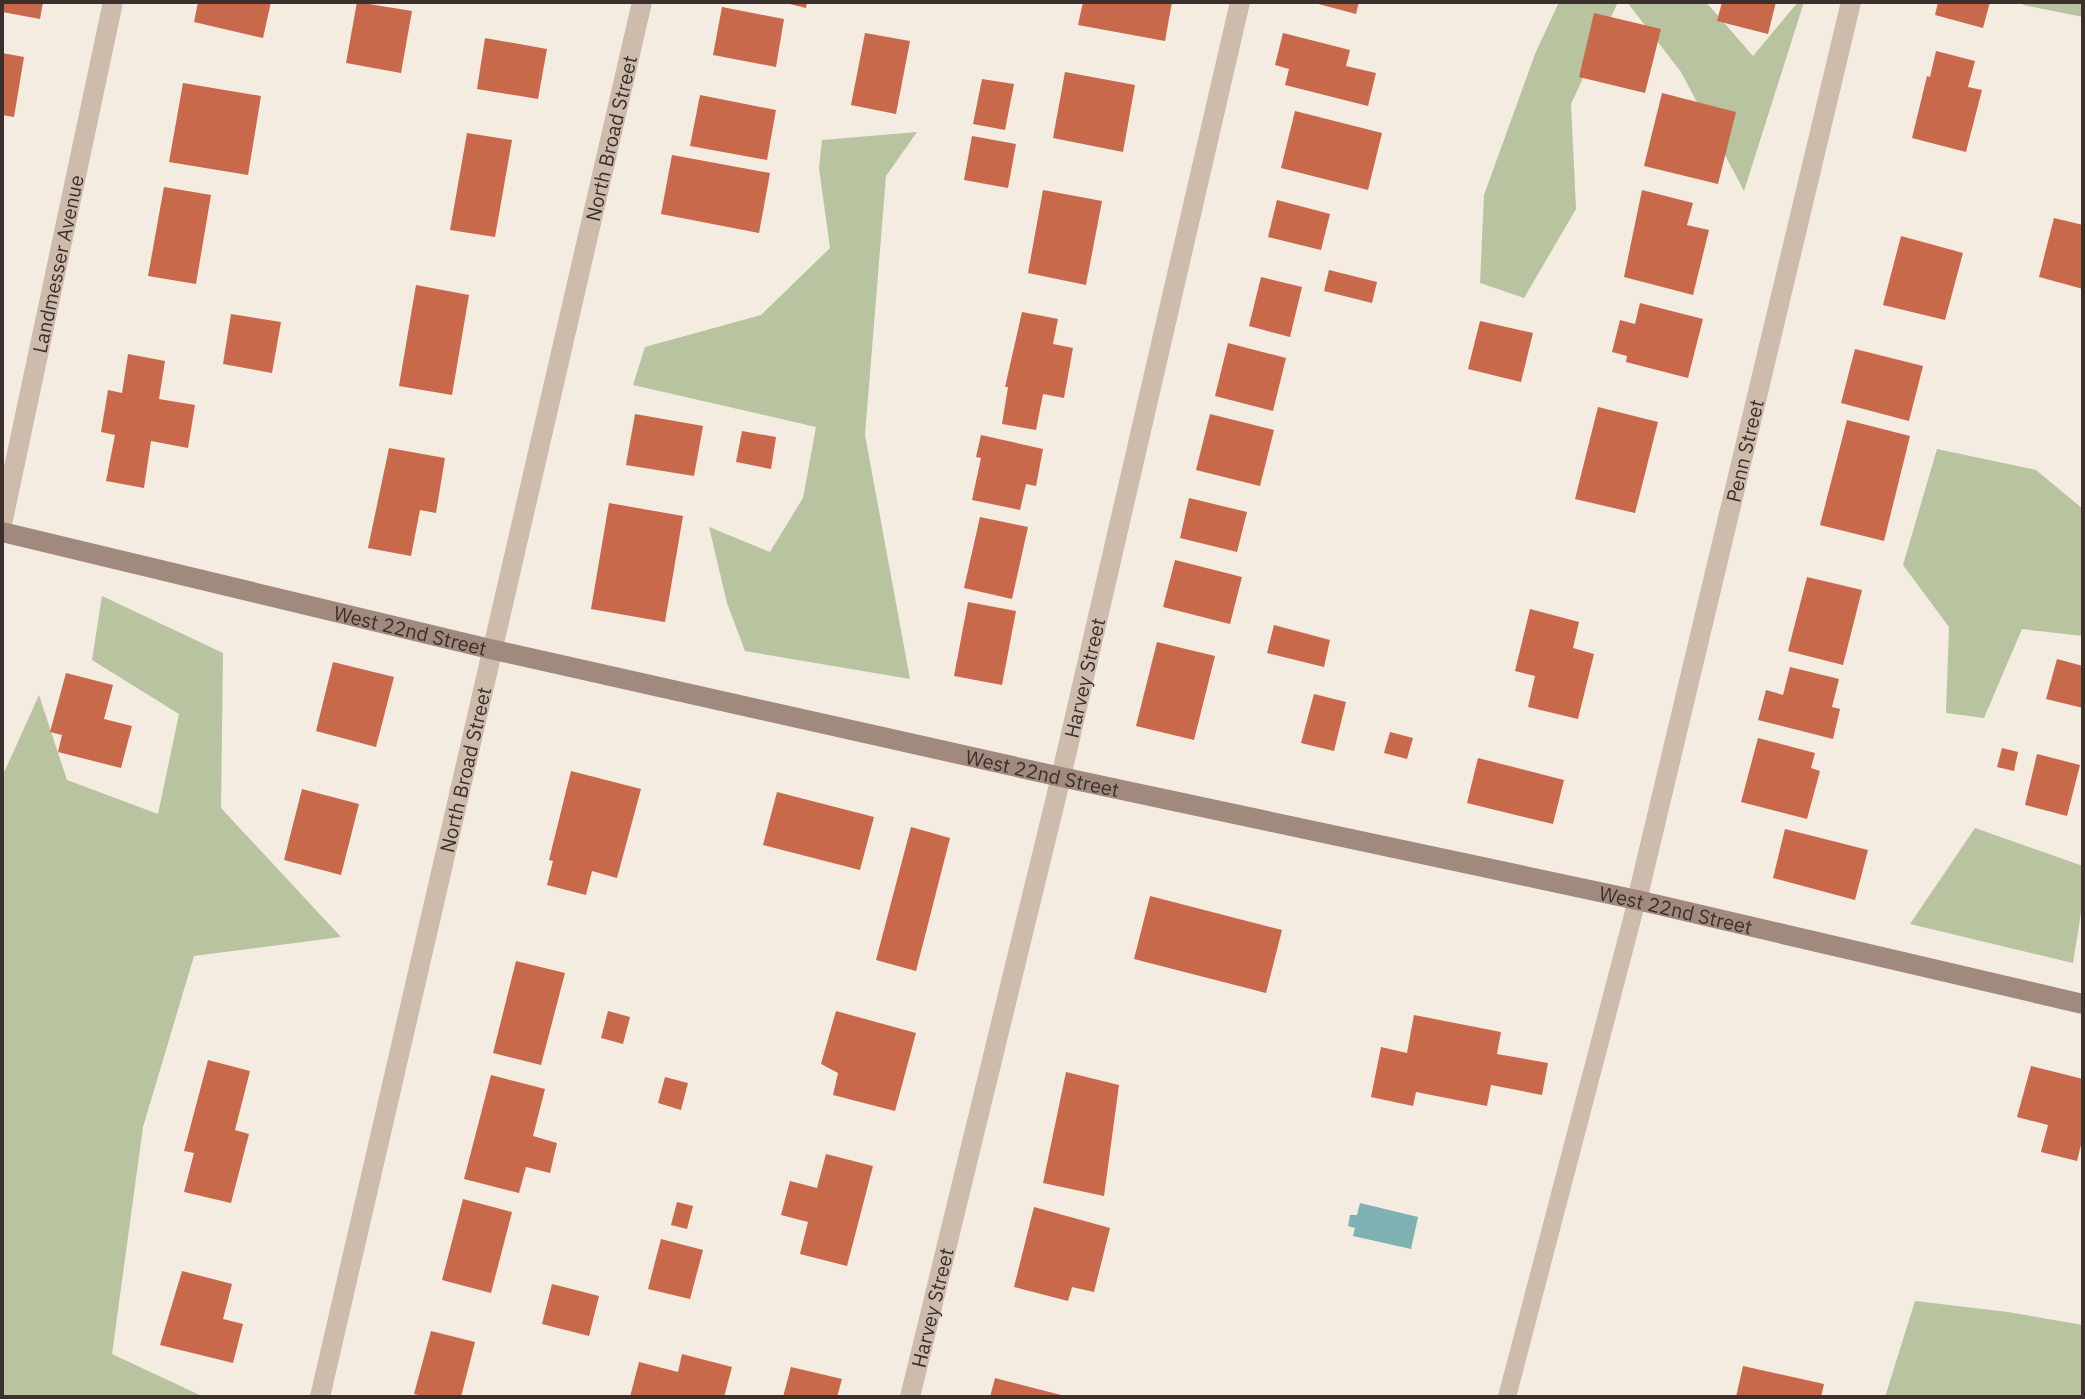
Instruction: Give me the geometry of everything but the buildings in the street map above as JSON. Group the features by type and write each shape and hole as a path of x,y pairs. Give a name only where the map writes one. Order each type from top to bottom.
{"street":[{"name":"Landmesser Avenue","path":"2,524 113,2"},
{"name":"North Broad Street","path":"320,1397 640,2"},
{"name":"Harvey Street","path":"910,1397 1061,777 1240,2"},
{"name":"Penn Street","path":"1637,900 1851,2"},
{"name":"West 22nd Street","path":"2,532 490,649 1061,777 1637,900 2083,1004"}],"lane":[{"path":"1507,1397 1637,900"}],"green space":[{"path":"1559,2 1618,2 1571,104 1576,209 1524,298 1480,283 1484,195 1535,54"},
{"path":"1627,2 1706,2 1753,56 1798,2 1804,2 1744,191 1681,72"},
{"path":"2024,2 2083,2 2083,17 2023,5"},
{"path":"917,132 886,176 865,435 910,679 745,651 727,603 709,527 770,552 803,498 816,427 633,385 645,347 761,315 830,248 819,168 822,140"},
{"path":"1937,449 2036,470 2083,509 2083,636 2022,629 1984,718 1946,713 1949,627 1903,565"},
{"path":"102,596 223,653 221,808 341,937 194,956 143,1127 112,1354 204,1397 2,1397 2,777 39,695 67,780 158,814 179,714 92,660"},
{"path":"1975,828 2083,866 2083,900 2073,963 1910,924"},
{"path":"1915,1301 2083,1325 2083,1397 1885,1397"}],"water":[{"path":"1360,1203 1418,1217 1411,1249 1353,1236 1355,1228 1348,1226 1350,1215 1357,1215"}]}
